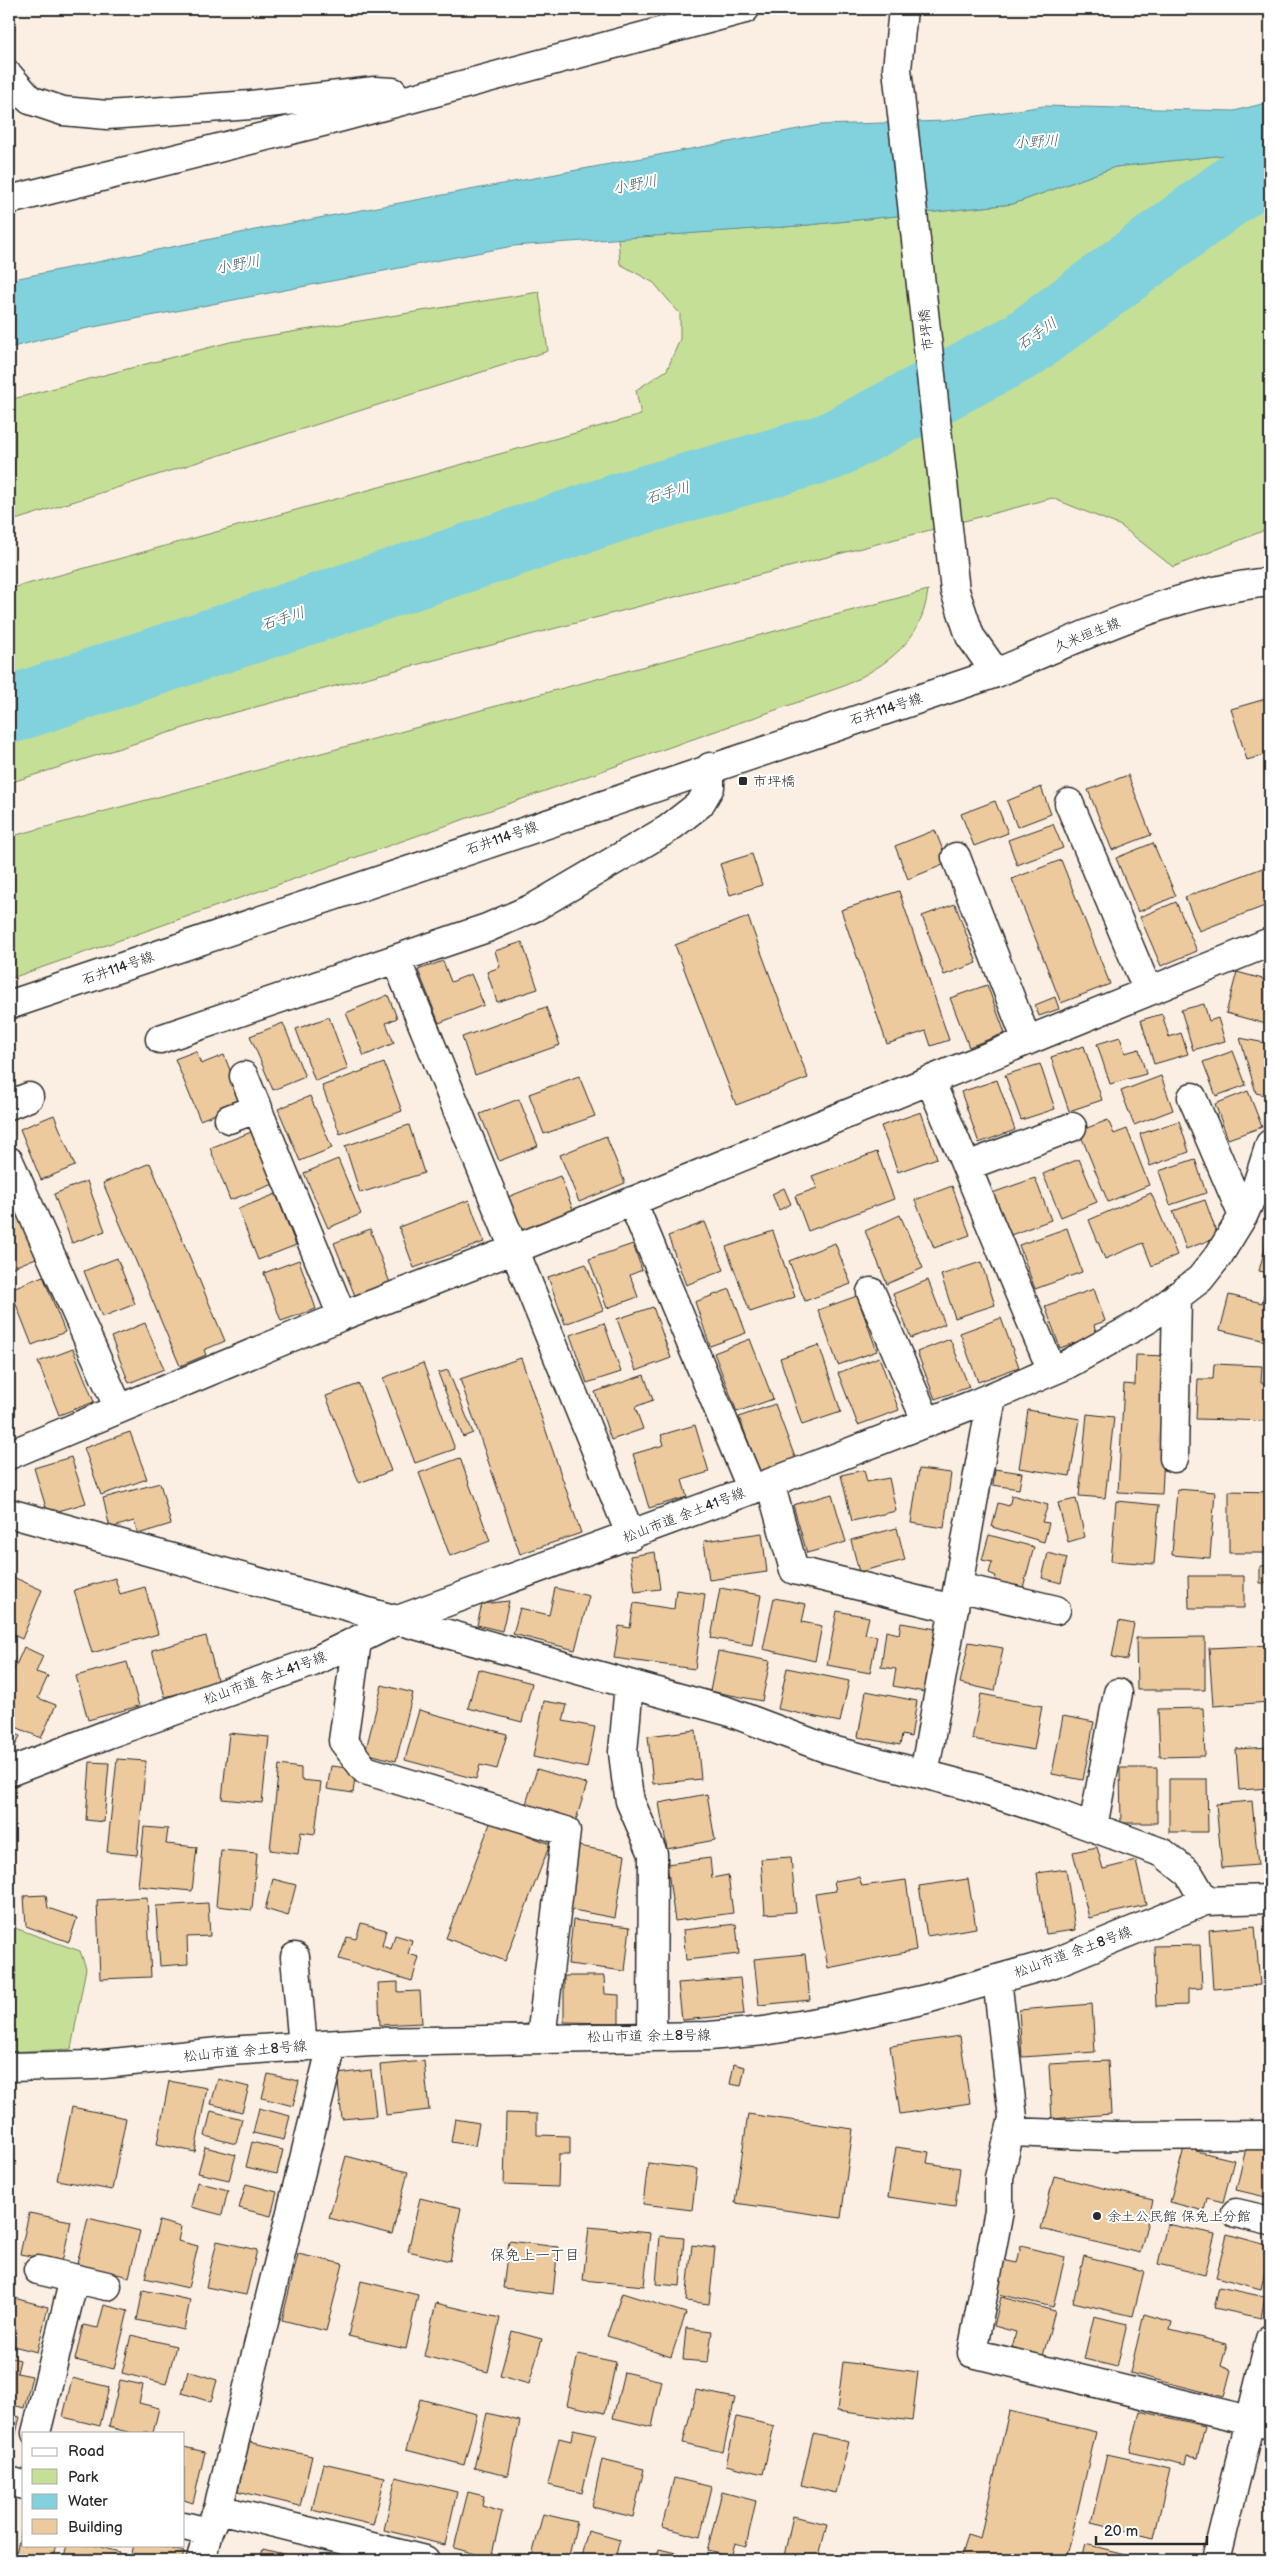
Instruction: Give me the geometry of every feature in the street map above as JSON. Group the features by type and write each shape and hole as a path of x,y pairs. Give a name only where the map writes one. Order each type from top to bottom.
{"street":[{"path":"9,200 335,120 426,93 745,9"},
{"name":"市坪橋","path":"903,9 897,69 955,591 970,636 996,673"},
{"path":"9,76 30,100 63,111 107,115 251,105 375,91 426,93"},
{"name":"久米垣生線","path":"996,673 1094,631 1194,594 1241,584 1270,582"},
{"name":"石井114号線","path":"9,1005 710,767 996,673"},
{"path":"160,1039 487,928 535,907 668,829 700,804 710,787 710,767"},
{"path":"1070,803 1148,991"},
{"path":"956,857 1027,1041"},
{"path":"9,1455 342,1316 515,1250 1270,942"},
{"path":"396,959 631,1536"},
{"path":"244,1076 342,1316"},
{"path":"930,1080 1052,1371"},
{"path":"1192,1097 1243,1216"},
{"path":"229,1119 258,1108"},
{"path":"967,1166 1072,1126"},
{"name":"松山市道 余土41号線","path":"9,1772 108,1734 313,1662 398,1620 631,1536 927,1423 1052,1371 1145,1321 1200,1279 1219,1255 1264,1186 1270,1144"},
{"path":"9,1161 119,1409"},
{"path":"632,1202 761,1486 794,1570 956,1598 1056,1610"},
{"path":"871,1292 927,1423"},
{"path":"1174,1458 1177,1296"},
{"path":"924,1774 992,1397"},
{"path":"9,1513 727,1711 828,1749 924,1774 1036,1807 1163,1852 1189,1874 1205,1901"},
{"path":"357,1641 343,1741 365,1770 566,1831 541,2038"},
{"path":"629,1684 623,1752 626,1778 630,1801 653,1854 652,2037"},
{"path":"1093,1827 1118,1693"},
{"name":"松山市道 余土8号線","path":"9,2067 94,2065 228,2051 303,2046 541,2038 709,2036 774,2029 869,2012 1054,1963 1205,1901 1270,1899"},
{"path":"295,1957 303,2046"},
{"path":"998,1979 1013,2118 999,2178 999,2210 972,2353 1260,2423"},
{"path":"201,2560 203,2522 332,2045"},
{"path":"1010,2132 1112,2136 1270,2135"},
{"path":"1236,2213 1270,2221"},
{"path":"38,2270 107,2286"},
{"path":"36,2432 74,2279"},
{"path":"1216,2560 1260,2423 1270,2340"},
{"path":"9,2481 22,2484"},
{"path":"203,2522 425,2560"}],"green space":[{"path":"1270,150 1270,528 1173,567 1121,526 1052,498 225,715 9,783 9,589 641,415 636,390 667,370 680,339 680,314 654,283 620,264 618,238 798,226 1013,204 1115,167"},
{"path":"539,292 548,351 9,522 9,400 230,342"},
{"path":"928,590 919,624 900,649 875,669 844,686 9,979 9,837"},
{"path":"9,1926 80,1951 86,1968 71,2049 9,2052"}],"water":[{"name":"小野川","path":"1270,102 1270,150 1115,167 1013,204 798,226 513,246 83,329 9,348 9,280 265,228 820,125 945,121 1044,106 1234,111"}],"building":[{"path":"1269,698 1270,735 1266,737 1270,753 1247,760 1231,709"},
{"path":"1128,775 1151,835 1112,850 1088,790"},
{"path":"1041,787 1051,814 1017,827 1007,801"},
{"path":"995,801 1008,833 974,846 961,814"},
{"path":"1053,824 1063,848 1017,865 1008,840"},
{"path":"935,830 948,863 908,879 895,846"},
{"path":"1153,843 1176,896 1138,912 1116,858"},
{"path":"752,854 762,885 730,895 720,864"},
{"path":"1061,860 1110,984 1061,1003 1012,879"},
{"path":"1268,866 1270,873 1270,904 1199,931 1185,897"},
{"path":"899,891 949,1040 931,1046 926,1031 887,1044 841,910"},
{"path":"1176,902 1197,951 1161,966 1140,917"},
{"path":"955,904 977,963 944,975 922,916"},
{"path":"748,917 808,1078 736,1105 675,945"},
{"path":"522,942 538,989 497,1002 487,972 500,967 495,951"},
{"path":"443,961 451,982 471,974 484,1005 439,1023 418,970"},
{"path":"1237,972 1270,981 1270,1025 1226,1013"},
{"path":"987,985 1005,1033 969,1047 950,998"},
{"path":"388,995 397,1018 386,1023 394,1043 364,1056 346,1013"},
{"path":"1055,997 1059,1009 1039,1016 1035,1005"},
{"path":"1204,1004 1209,1021 1218,1018 1225,1041 1193,1050 1181,1010"},
{"path":"546,1007 560,1045 475,1075 462,1037"},
{"path":"1162,1014 1169,1037 1181,1033 1188,1054 1154,1064 1141,1020"},
{"path":"329,1017 348,1069 315,1081 296,1029"},
{"path":"283,1023 305,1077 273,1090 250,1036"},
{"path":"1120,1037 1125,1053 1139,1049 1146,1074 1110,1084 1097,1044"},
{"path":"1240,1038 1270,1044 1270,1096 1256,1093"},
{"path":"1084,1046 1102,1100 1069,1111 1051,1057"},
{"path":"196,1051 201,1064 224,1055 243,1103 200,1120 175,1059"},
{"path":"1233,1051 1246,1085 1216,1096 1203,1062"},
{"path":"384,1063 402,1111 340,1134 322,1086"},
{"path":"1040,1064 1055,1109 1021,1120 1005,1075"},
{"path":"579,1076 595,1116 544,1134 529,1094"},
{"path":"1161,1076 1173,1110 1134,1125 1121,1091"},
{"path":"997,1080 1015,1130 979,1143 961,1092"},
{"path":"1248,1091 1262,1127 1228,1139 1215,1104"},
{"path":"310,1096 332,1148 300,1161 278,1109"},
{"path":"519,1099 538,1146 499,1161 480,1114"},
{"path":"921,1112 937,1158 898,1172 881,1126"},
{"path":"54,1115 75,1166 41,1180 20,1129"},
{"path":"1108,1120 1114,1134 1127,1129 1149,1185 1108,1202 1079,1131"},
{"path":"1179,1121 1189,1152 1150,1166 1140,1134"},
{"path":"409,1125 424,1173 360,1193 345,1146"},
{"path":"254,1131 274,1184 230,1200 210,1148"},
{"path":"606,1136 625,1183 579,1202 560,1155"},
{"path":"877,1152 894,1199 808,1231 795,1196 817,1188 812,1176"},
{"path":"338,1159 361,1214 328,1228 304,1173"},
{"path":"1079,1159 1097,1202 1061,1217 1043,1174"},
{"path":"1195,1159 1206,1193 1170,1205 1159,1171"},
{"path":"150,1163 225,1341 204,1350 206,1355 180,1366 103,1183"},
{"path":"560,1176 574,1212 523,1232 508,1197"},
{"path":"1035,1178 1051,1220 1008,1236 992,1193"},
{"path":"87,1181 105,1231 72,1243 54,1194"},
{"path":"952,1186 970,1235 934,1248 915,1200"},
{"path":"784,1188 791,1204 779,1210 772,1194"},
{"path":"1151,1193 1177,1255 1152,1266 1143,1243 1105,1259 1089,1220"},
{"path":"276,1194 296,1245 258,1260 238,1209"},
{"path":"469,1200 484,1242 414,1268 399,1227"},
{"path":"1205,1200 1218,1237 1186,1249 1173,1211"},
{"path":"17,1209 36,1258 9,1269 9,1212"},
{"path":"900,1215 923,1268 887,1284 865,1231"},
{"path":"705,1222 724,1270 686,1285 668,1236"},
{"path":"1067,1228 1082,1272 1035,1289 1019,1245"},
{"path":"370,1229 390,1283 355,1296 334,1243"},
{"path":"773,1231 795,1297 750,1312 726,1247"},
{"path":"835,1243 851,1284 805,1301 789,1261"},
{"path":"633,1244 642,1270 630,1275 638,1297 607,1308 589,1259"},
{"path":"1266,1244 1270,1245 1270,1273 1259,1271"},
{"path":"117,1258 135,1304 102,1317 84,1271"},
{"path":"299,1260 316,1309 281,1321 264,1273"},
{"path":"981,1262 995,1305 955,1318 941,1275"},
{"path":"586,1264 603,1310 565,1324 548,1277"},
{"path":"43,1276 65,1332 32,1345 10,1289"},
{"path":"928,1280 945,1324 911,1338 893,1294"},
{"path":"1266,1286 1270,1287 1270,1342 1220,1330 1229,1295 1262,1303"},
{"path":"730,1289 746,1333 710,1346 695,1302"},
{"path":"1094,1289 1105,1321 1094,1325 1097,1335 1060,1348 1045,1306"},
{"path":"857,1296 877,1351 838,1365 818,1310"},
{"path":"653,1307 671,1358 636,1371 617,1319"},
{"path":"1001,1318 1019,1367 978,1382 960,1333"},
{"path":"145,1323 164,1369 129,1383 111,1337"},
{"path":"604,1323 621,1372 587,1383 570,1335"},
{"path":"750,1339 773,1399 737,1412 714,1353"},
{"path":"950,1339 969,1387 935,1399 917,1352"},
{"path":"819,1345 841,1412 802,1425 780,1358"},
{"path":"73,1349 94,1402 59,1415 38,1362"},
{"path":"1136,1355 1169,1356 1162,1494 1118,1492 1124,1384 1135,1385"},
{"path":"879,1357 899,1410 858,1425 838,1373"},
{"path":"521,1358 581,1533 520,1554 460,1379"},
{"path":"423,1363 455,1449 415,1463 383,1378"},
{"path":"1214,1364 1262,1366 1261,1383 1270,1383 1270,1421 1196,1419 1198,1379 1213,1379"},
{"path":"448,1370 473,1433 463,1437 438,1373"},
{"path":"644,1375 653,1400 635,1407 643,1429 611,1440 595,1392"},
{"path":"359,1384 391,1471 359,1483 326,1396"},
{"path":"775,1404 796,1460 760,1473 739,1417"},
{"path":"1028,1410 1080,1419 1070,1476 1019,1468"},
{"path":"1087,1414 1114,1417 1105,1498 1079,1496"},
{"path":"695,1425 709,1472 682,1480 687,1497 649,1508 633,1454 664,1445 661,1435"},
{"path":"130,1432 147,1479 101,1495 84,1448"},
{"path":"71,1457 86,1503 48,1514 34,1468"},
{"path":"460,1458 490,1541 450,1556 419,1473"},
{"path":"919,1469 951,1473 944,1528 911,1523"},
{"path":"995,1469 1022,1473 1019,1489 993,1485"},
{"path":"864,1470 867,1482 889,1478 896,1511 852,1521 841,1475"},
{"path":"160,1483 171,1524 138,1534 134,1521 110,1528 103,1498"},
{"path":"1177,1489 1215,1492 1210,1558 1172,1555"},
{"path":"1229,1491 1270,1492 1270,1553 1229,1553"},
{"path":"832,1494 846,1542 807,1553 793,1505"},
{"path":"1012,1495 1048,1505 1042,1522 1049,1523 1044,1542 992,1527 998,1503 1009,1506"},
{"path":"1076,1499 1085,1537 1068,1542 1058,1503"},
{"path":"1116,1501 1159,1505 1154,1564 1111,1561"},
{"path":"897,1528 905,1560 859,1572 851,1540"},
{"path":"762,1533 767,1572 709,1580 704,1541"},
{"path":"989,1535 1034,1547 1021,1595 993,1588 996,1576 989,1573 992,1562 982,1560"},
{"path":"655,1552 660,1589 635,1592 630,1556"},
{"path":"1048,1553 1067,1558 1061,1583 1042,1578"},
{"path":"1260,1566 1270,1566 1270,1583 1260,1583"},
{"path":"1188,1576 1244,1576 1244,1608 1189,1608"},
{"path":"13,1577 42,1590 22,1639 9,1633 9,1589"},
{"path":"115,1578 120,1594 145,1587 158,1634 92,1653 74,1590"},
{"path":"555,1588 589,1596 575,1650 513,1634 520,1608 549,1615"},
{"path":"720,1588 761,1595 752,1645 711,1638"},
{"path":"676,1590 705,1594 695,1669 614,1658 619,1626 630,1628 634,1603 674,1609"},
{"path":"774,1598 806,1604 802,1622 822,1626 815,1661 763,1649"},
{"path":"509,1601 502,1631 477,1625 482,1604"},
{"path":"837,1611 869,1617 865,1634 877,1636 870,1673 827,1665"},
{"path":"1119,1621 1134,1624 1127,1660 1112,1657"},
{"path":"901,1623 936,1629 925,1692 893,1686 896,1669 881,1667 886,1631 899,1634"},
{"path":"206,1636 218,1683 165,1697 152,1650"},
{"path":"1205,1637 1205,1690 1137,1690 1136,1638"},
{"path":"969,1642 1003,1648 995,1691 960,1683"},
{"path":"1270,1645 1270,1702 1213,1706 1209,1648"},
{"path":"24,1647 43,1656 36,1672 48,1676 38,1698 56,1705 41,1738 9,1724 9,1681"},
{"path":"718,1651 770,1661 762,1701 710,1691"},
{"path":"127,1662 139,1706 88,1720 76,1676"},
{"path":"787,1668 849,1681 840,1722 778,1709"},
{"path":"478,1669 532,1683 522,1722 468,1708"},
{"path":"382,1685 413,1693 396,1761 365,1753"},
{"path":"866,1691 917,1701 911,1737 902,1735 900,1745 858,1737"},
{"path":"981,1694 1042,1706 1034,1750 972,1739"},
{"path":"544,1701 567,1705 563,1721 595,1727 587,1768 533,1757"},
{"path":"1203,1708 1205,1756 1160,1757 1158,1709"},
{"path":"419,1710 507,1734 497,1769 480,1765 476,1779 405,1760"},
{"path":"1063,1716 1094,1722 1083,1780 1052,1774"},
{"path":"9,1730 20,1736 9,1758"},
{"path":"696,1730 701,1779 653,1784 648,1736"},
{"path":"229,1733 269,1737 262,1803 222,1799"},
{"path":"1270,1747 1270,1788 1239,1790 1236,1749"},
{"path":"117,1759 146,1761 137,1855 107,1852"},
{"path":"90,1762 109,1763 104,1822 86,1820"},
{"path":"279,1765 301,1768 301,1780 321,1782 315,1834 301,1832 298,1854 270,1850"},
{"path":"331,1766 356,1769 353,1793 327,1789"},
{"path":"1120,1768 1157,1768 1157,1823 1121,1823"},
{"path":"537,1769 587,1784 575,1823 525,1807"},
{"path":"1169,1779 1207,1779 1208,1832 1169,1832"},
{"path":"707,1794 715,1840 667,1849 659,1803"},
{"path":"1252,1801 1258,1865 1222,1868 1216,1804"},
{"path":"491,1821 550,1844 505,1961 446,1938"},
{"path":"144,1827 168,1829 166,1844 197,1847 192,1891 138,1886"},
{"path":"579,1846 625,1855 615,1918 568,1909"},
{"path":"1097,1847 1103,1869 1136,1861 1146,1905 1089,1918 1073,1852"},
{"path":"221,1850 257,1853 252,1910 216,1906"},
{"path":"791,1857 796,1912 765,1914 761,1859"},
{"path":"710,1858 712,1878 728,1875 733,1913 675,1921 667,1864"},
{"path":"1066,1869 1075,1930 1046,1934 1037,1873"},
{"path":"859,1877 862,1886 906,1880 916,1950 828,1968 815,1894 836,1891 834,1881"},
{"path":"273,1879 296,1885 288,1916 265,1909"},
{"path":"968,1879 976,1928 927,1936 919,1886"},
{"path":"46,1895 48,1908 77,1918 69,1942 26,1926 24,1896"},
{"path":"147,1897 151,1977 100,1979 97,1900"},
{"path":"208,1903 210,1936 187,1937 188,1964 160,1966 156,1906"},
{"path":"573,1920 630,1927 625,1971 568,1964"},
{"path":"361,1923 386,1930 382,1946 391,1949 395,1935 412,1940 408,1954 419,1957 412,1981 339,1959 347,1937 356,1939"},
{"path":"736,1924 739,1954 686,1960 683,1930"},
{"path":"1255,1926 1260,1985 1213,1989 1209,1930"},
{"path":"1200,1945 1202,1988 1188,1989 1188,2005 1156,2006 1154,1946"},
{"path":"805,1954 810,2000 759,2005 754,1959"},
{"path":"564,1976 604,1976 605,1994 619,1995 619,2023 564,2022"},
{"path":"740,1978 744,2014 682,2020 678,1983"},
{"path":"398,1982 398,1992 420,1991 422,2023 380,2025 378,1983"},
{"path":"1092,2004 1095,2052 1022,2057 1019,2010"},
{"path":"960,2036 970,2103 900,2114 890,2046"},
{"path":"424,2061 429,2110 386,2115 380,2065"},
{"path":"1108,2061 1111,2114 1052,2119 1049,2064"},
{"path":"734,2064 745,2067 741,2086 730,2084"},
{"path":"371,2070 376,2116 342,2119 337,2074"},
{"path":"268,2074 299,2081 293,2106 262,2098"},
{"path":"218,2079 249,2087 242,2112 211,2104"},
{"path":"169,2081 207,2088 195,2152 157,2144"},
{"path":"72,2107 126,2118 112,2190 57,2180"},
{"path":"259,2108 290,2116 284,2140 253,2133"},
{"path":"211,2111 242,2119 236,2144 205,2136"},
{"path":"506,2113 537,2114 537,2135 570,2136 570,2154 559,2154 558,2187 504,2185"},
{"path":"748,2114 853,2129 841,2218 735,2203"},
{"path":"455,2119 479,2123 475,2146 451,2142"},
{"path":"252,2142 283,2150 277,2174 246,2167"},
{"path":"1247,2144 1270,2149 1270,2198 1236,2190"},
{"path":"205,2147 236,2155 229,2180 198,2173"},
{"path":"896,2147 929,2152 927,2163 960,2168 955,2207 888,2197"},
{"path":"1184,2148 1234,2160 1223,2202 1207,2198 1204,2211 1170,2202"},
{"path":"346,2156 408,2172 392,2234 329,2218"},
{"path":"648,2163 697,2169 692,2210 643,2204"},
{"path":"1054,2176 1153,2200 1140,2253 1041,2229"},
{"path":"197,2182 228,2190 222,2215 191,2207"},
{"path":"246,2184 277,2192 271,2216 239,2208"},
{"path":"420,2198 461,2208 450,2261 408,2251"},
{"path":"29,2213 71,2221 62,2262 20,2254"},
{"path":"88,2218 140,2231 129,2277 77,2264"},
{"path":"159,2221 181,2227 178,2241 198,2246 188,2288 145,2278"},
{"path":"1167,2224 1215,2234 1205,2275 1158,2264"},
{"path":"589,2227 650,2233 644,2286 583,2280"},
{"path":"1227,2234 1270,2246 1261,2289 1216,2277"},
{"path":"660,2236 684,2238 680,2286 656,2284"},
{"path":"217,2241 257,2250 246,2295 206,2287"},
{"path":"509,2241 558,2247 553,2294 503,2288"},
{"path":"692,2245 715,2248 709,2304 686,2301"},
{"path":"1021,2246 1065,2257 1053,2307 994,2293 1002,2260 1017,2263"},
{"path":"298,2254 343,2264 326,2331 282,2320"},
{"path":"1084,2256 1144,2271 1133,2316 1073,2302"},
{"path":"361,2281 418,2295 406,2349 348,2336"},
{"path":"1219,2287 1265,2297 1261,2318 1214,2308"},
{"path":"143,2290 190,2300 184,2330 137,2320"},
{"path":"622,2293 686,2313 671,2357 607,2336"},
{"path":"1001,2297 1055,2311 1043,2356 1012,2348 1016,2332 994,2326"},
{"path":"14,2298 48,2307 37,2352 9,2345 9,2319"},
{"path":"436,2303 500,2318 488,2372 424,2356"},
{"path":"104,2305 128,2311 114,2369 75,2360 83,2325 98,2328"},
{"path":"1144,2314 1172,2322 1170,2330 1227,2344 1221,2366 1231,2370 1224,2397 1130,2373"},
{"path":"1094,2316 1127,2324 1117,2367 1084,2359"},
{"path":"686,2328 712,2331 708,2362 683,2360"},
{"path":"512,2331 542,2339 529,2384 500,2376"},
{"path":"131,2335 176,2346 166,2384 122,2373"},
{"path":"578,2354 616,2362 605,2413 567,2405"},
{"path":"9,2357 20,2360 17,2373 32,2376 24,2408 9,2404"},
{"path":"843,2362 918,2372 912,2421 837,2411"},
{"path":"188,2371 217,2380 211,2402 182,2393"},
{"path":"624,2372 662,2381 652,2427 613,2418"},
{"path":"72,2378 109,2387 100,2426 63,2417"},
{"path":"120,2380 143,2385 139,2403 159,2408 153,2432 127,2432 109,2427"},
{"path":"696,2390 735,2398 723,2452 683,2443"},
{"path":"420,2399 477,2414 464,2465 406,2450"},
{"path":"1009,2411 1096,2432 1066,2560 960,2560 967,2534 980,2538"},
{"path":"1140,2411 1205,2426 1197,2458 1188,2456 1186,2465 1130,2452"},
{"path":"487,2413 520,2421 508,2476 474,2468"},
{"path":"9,2415 20,2417 10,2458 9,2457"},
{"path":"737,2417 774,2426 763,2474 726,2465"},
{"path":"573,2429 596,2434 582,2493 548,2485 559,2438 571,2441"},
{"path":"813,2434 849,2442 836,2493 801,2485"},
{"path":"249,2442 312,2456 300,2506 238,2491"},
{"path":"185,2447 205,2452 193,2503 185,2500"},
{"path":"1107,2454 1170,2468 1154,2538 1091,2523"},
{"path":"602,2459 644,2469 633,2517 592,2507"},
{"path":"323,2463 385,2477 373,2525 312,2510"},
{"path":"396,2477 457,2492 445,2545 384,2530"},
{"path":"674,2478 712,2487 700,2537 662,2527"},
{"path":"468,2492 484,2496 482,2506 502,2512 491,2558 454,2548"},
{"path":"722,2492 756,2501 746,2546 735,2543 731,2557 707,2551"},
{"path":"543,2514 577,2522 568,2560 531,2560"},
{"path":"793,2516 827,2524 818,2560 783,2560"},
{"path":"22,2529 22,2546 56,2546 52,2560 14,2560"},
{"path":"588,2531 620,2540 614,2560 580,2560"},
{"path":"1085,2544 1129,2555 1128,2560 1081,2560"},
{"path":"67,2546 97,2546 119,2552 117,2560 63,2560"},
{"path":"133,2546 161,2546 184,2552 182,2560 129,2560"},
{"path":"263,2549 307,2560 260,2560"},
{"path":"659,2549 693,2557 692,2560 656,2560"}],"waterway":[{"name":"石手川","path":"9,710 629,504 829,447 1022,346 1270,162"}],"place":[{"name":"市坪橋","path":"743,781"},
{"name":"余土公民館 保免上分館","path":"1097,2216"}],"district":[{"name":"保免上一丁目","path":"535,2255"}]}
